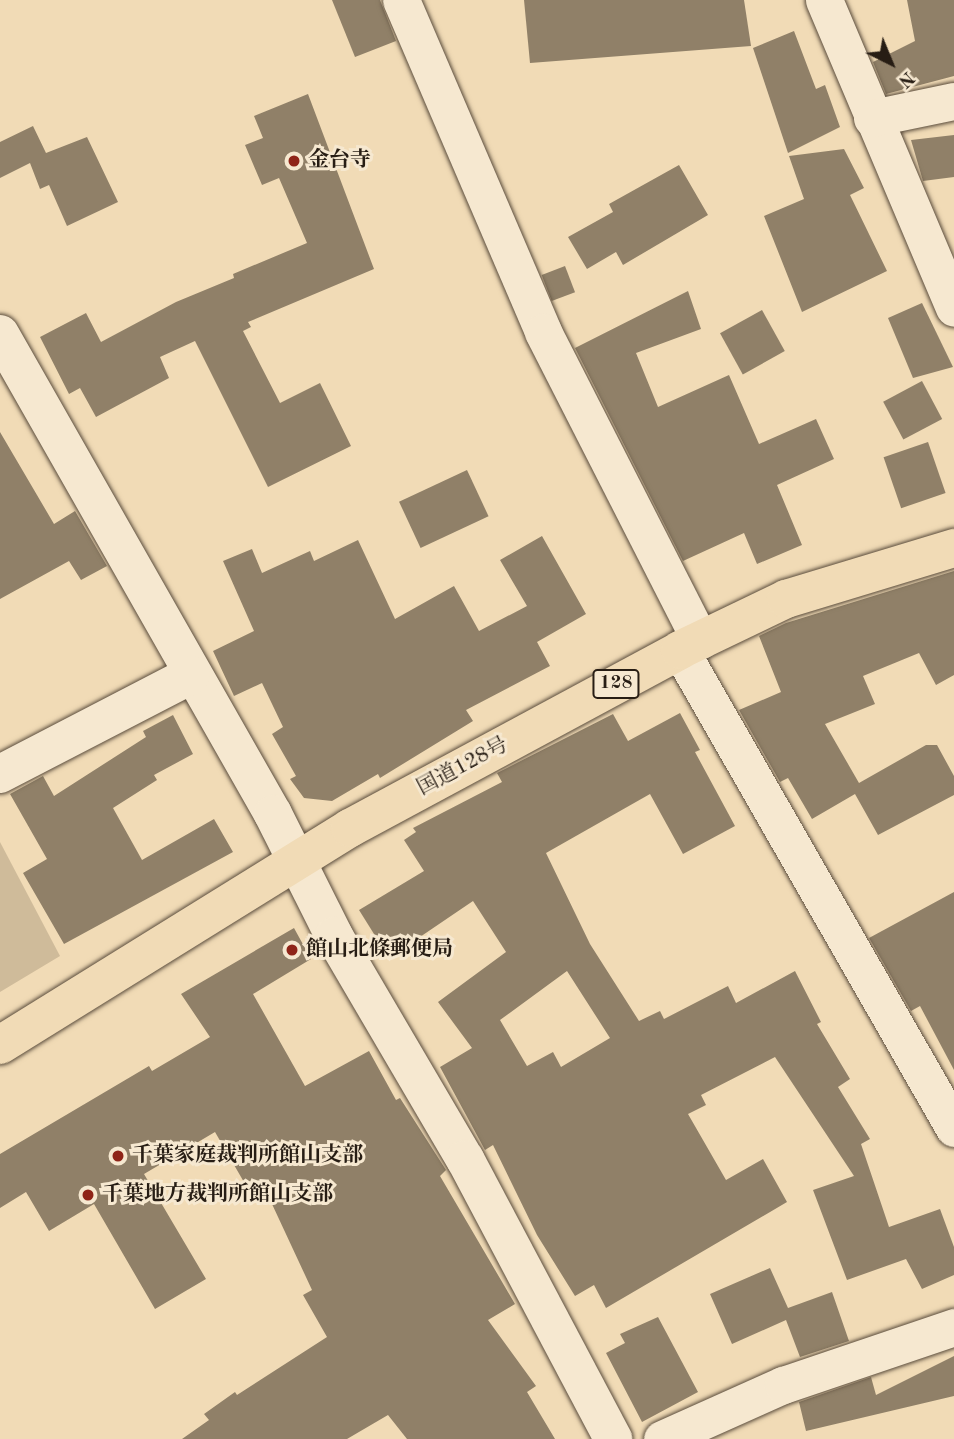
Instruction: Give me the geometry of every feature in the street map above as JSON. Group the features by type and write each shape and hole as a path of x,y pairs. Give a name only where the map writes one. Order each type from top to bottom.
{"highway":[{"name":"国道128号","path":"0,1045 349,828 690,645 786,599 954,548"}],"street":[{"path":"401,0 543,332 690,645 954,1128"},
{"path":"824,0 872,118 942,248 954,308"},
{"path":"872,118 954,101"},
{"path":"0,334 297,862 334,936 465,1160 613,1439"},
{"path":"0,774 191,675"},
{"path":"662,1439 783,1385 954,1327"}],"shaded area":[{"path":"0,842 60,956 0,992"}],"building":[{"path":"332,0 380,0 396,41 355,57"},
{"path":"524,0 744,0 751,46 530,63"},
{"path":"907,0 954,0 954,76 886,94 873,62 915,41"},
{"path":"794,31 816,89 825,85 840,127 788,153 753,48"},
{"path":"308,94 374,269 248,322 251,327 243,331 280,403 320,383 351,446 268,487 195,341 160,357 169,378 96,417 80,388 69,394 40,337 86,313 101,342 176,302 234,278 233,274 307,243 279,178 262,185 245,145 263,138 254,116"},
{"path":"33,126 46,153 87,137 118,202 67,226 49,185 40,189 30,163 0,178 0,142"},
{"path":"954,135 954,177 923,181 911,140"},
{"path":"844,149 864,188 850,195 887,271 802,312 764,216 804,199 789,156"},
{"path":"679,165 708,215 623,265 616,252 587,269 568,237 613,212 609,204"},
{"path":"565,266 575,292 552,301 542,275"},
{"path":"688,291 701,329 636,353 658,407 729,375 759,444 816,419 834,459 777,485 802,545 757,564 744,533 683,561 575,348"},
{"path":"922,303 953,367 913,378 888,318"},
{"path":"762,310 785,351 743,374 720,333"},
{"path":"922,381 942,419 903,440 883,402"},
{"path":"0,432 54,524 75,511 107,566 81,580 69,561 0,599"},
{"path":"928,442 946,493 901,508 884,457"},
{"path":"467,470 489,516 421,548 399,502"},
{"path":"542,536 586,614 537,642 550,666 466,710 473,721 380,778 378,774 332,801 304,798 290,779 296,776 272,734 283,727 262,683 234,696 213,651 254,631 223,561 252,549 262,573 310,551 314,561 358,540 395,619 454,586 479,631 527,606 500,560"},
{"path":"954,571 954,675 936,685 919,653 863,676 875,704 825,724 859,783 926,745 937,745 954,776 954,795 878,835 855,794 812,819 788,778 780,782 739,710 781,692 759,636 786,623"},
{"path":"680,713 700,750 695,752 735,826 683,854 650,794 546,853 590,944 639,1021 660,1011 664,1019 728,986 736,1003 795,971 821,1022 817,1024 850,1079 838,1087 870,1139 861,1144 889,1227 940,1209 954,1247 954,1275 922,1289 906,1259 847,1280 813,1190 854,1176 775,1057 701,1095 706,1105 688,1114 726,1180 763,1159 787,1202 606,1308 594,1285 575,1296 537,1235 493,1145 485,1150 440,1067 472,1048 438,1002 506,952 473,901 389,958 359,910 424,871 404,840 416,832 413,828 502,782 497,773 613,714 628,741","holes":["567,971 610,1038 561,1067 553,1052 527,1066 500,1020"]},
{"path":"173,715 193,754 154,775 157,780 113,808 142,860 214,819 233,852 64,944 23,873 47,859 10,794 43,776 54,796 146,737 143,731"},
{"path":"954,892 954,1070 920,1006 911,1011 869,938"},
{"path":"294,928 311,959 253,994 305,1086 369,1051 396,1100 400,1098 446,1170 440,1176 515,1304 488,1320 536,1386 527,1392 555,1439 407,1439 388,1415 347,1439 182,1439 209,1420 204,1414 235,1392 237,1395 327,1337 303,1295 312,1290 265,1189 252,1196 215,1132 144,1174 206,1279 155,1309 94,1204 49,1231 26,1192 0,1208 0,1154 149,1066 152,1071 210,1037 181,994"},
{"path":"770,1268 788,1308 832,1292 849,1341 800,1357 786,1320 732,1344 710,1294"},
{"path":"658,1317 698,1392 642,1422 606,1353 625,1343 620,1334"},
{"path":"954,1356 954,1396 806,1431 799,1402 871,1377 876,1395"}],"place":[{"name":"金台寺","path":"294,161"},
{"name":"館山北條郵便局","path":"292,950"},
{"name":"千葉家庭裁判所館山支部","path":"118,1156"},
{"name":"千葉地方裁判所館山支部","path":"88,1195"}]}
